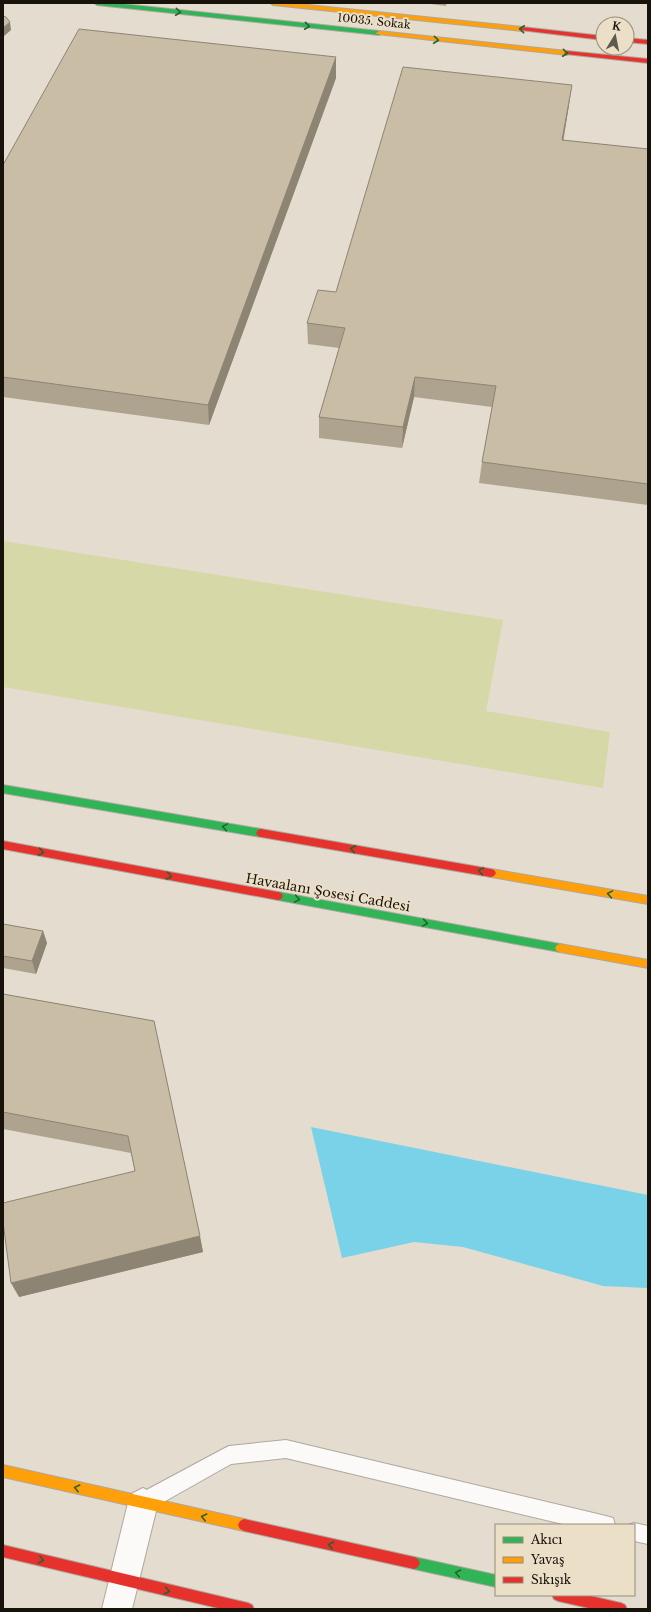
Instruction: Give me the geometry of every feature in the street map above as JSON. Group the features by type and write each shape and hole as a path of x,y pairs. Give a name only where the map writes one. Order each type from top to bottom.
{"street":[{"name":"10035. Sokak","path":"97,3 648,61"},
{"name":"10035. Sokak","path":"273,3 595,37"},
{"path":"635,41 648,42"},
{"path":"3,789 648,900"},
{"name":"Havaalanı Şosesi Caddesi","path":"3,845 648,964"},
{"path":"3,1471 495,1581"},
{"path":"117,1609 143,1503"},
{"path":"3,1551 124,1581 248,1609"},
{"path":"562,1596 621,1609"}],"lane":[{"path":"143,1503 229,1455 286,1449 602,1524"},
{"path":"635,1532 648,1535"}],"green space":[{"path":"3,541 503,620 486,711 610,732 603,788 3,687"}],"water":[{"path":"311,1127 648,1195 648,1288 603,1286 463,1247 414,1242 342,1258"}],"building":[{"path":"3,16 10,22 3,28"},
{"path":"79,29 336,57 208,405 3,377 3,165"},
{"path":"403,67 572,85 562,140 648,149 648,484 482,462 496,386 415,377 403,427 319,417 345,328 307,323 318,290 336,292"},
{"path":"3,924 43,931 32,961 3,956"},
{"path":"3,994 154,1021 200,1236 11,1283 3,1222 3,1203 135,1171 128,1136 3,1112"}],"traffic: fast":[{"path":"97,3 379,33"},
{"path":"3,789 261,833"},
{"path":"278,896 560,948"},
{"path":"414,1563 495,1581"}],"traffic: slow":[{"path":"273,3 522,29"},
{"path":"379,33 567,53"},
{"path":"491,873 648,900"},
{"path":"560,948 648,964"},
{"path":"3,1471 244,1525"}],"traffic: jam":[{"path":"522,29 595,37"},
{"path":"635,41 648,42"},
{"path":"567,53 648,61"},
{"path":"261,833 491,873"},
{"path":"3,845 278,896"},
{"path":"244,1525 414,1563"},
{"path":"3,1551 248,1609"},
{"path":"562,1596 621,1609"}]}
